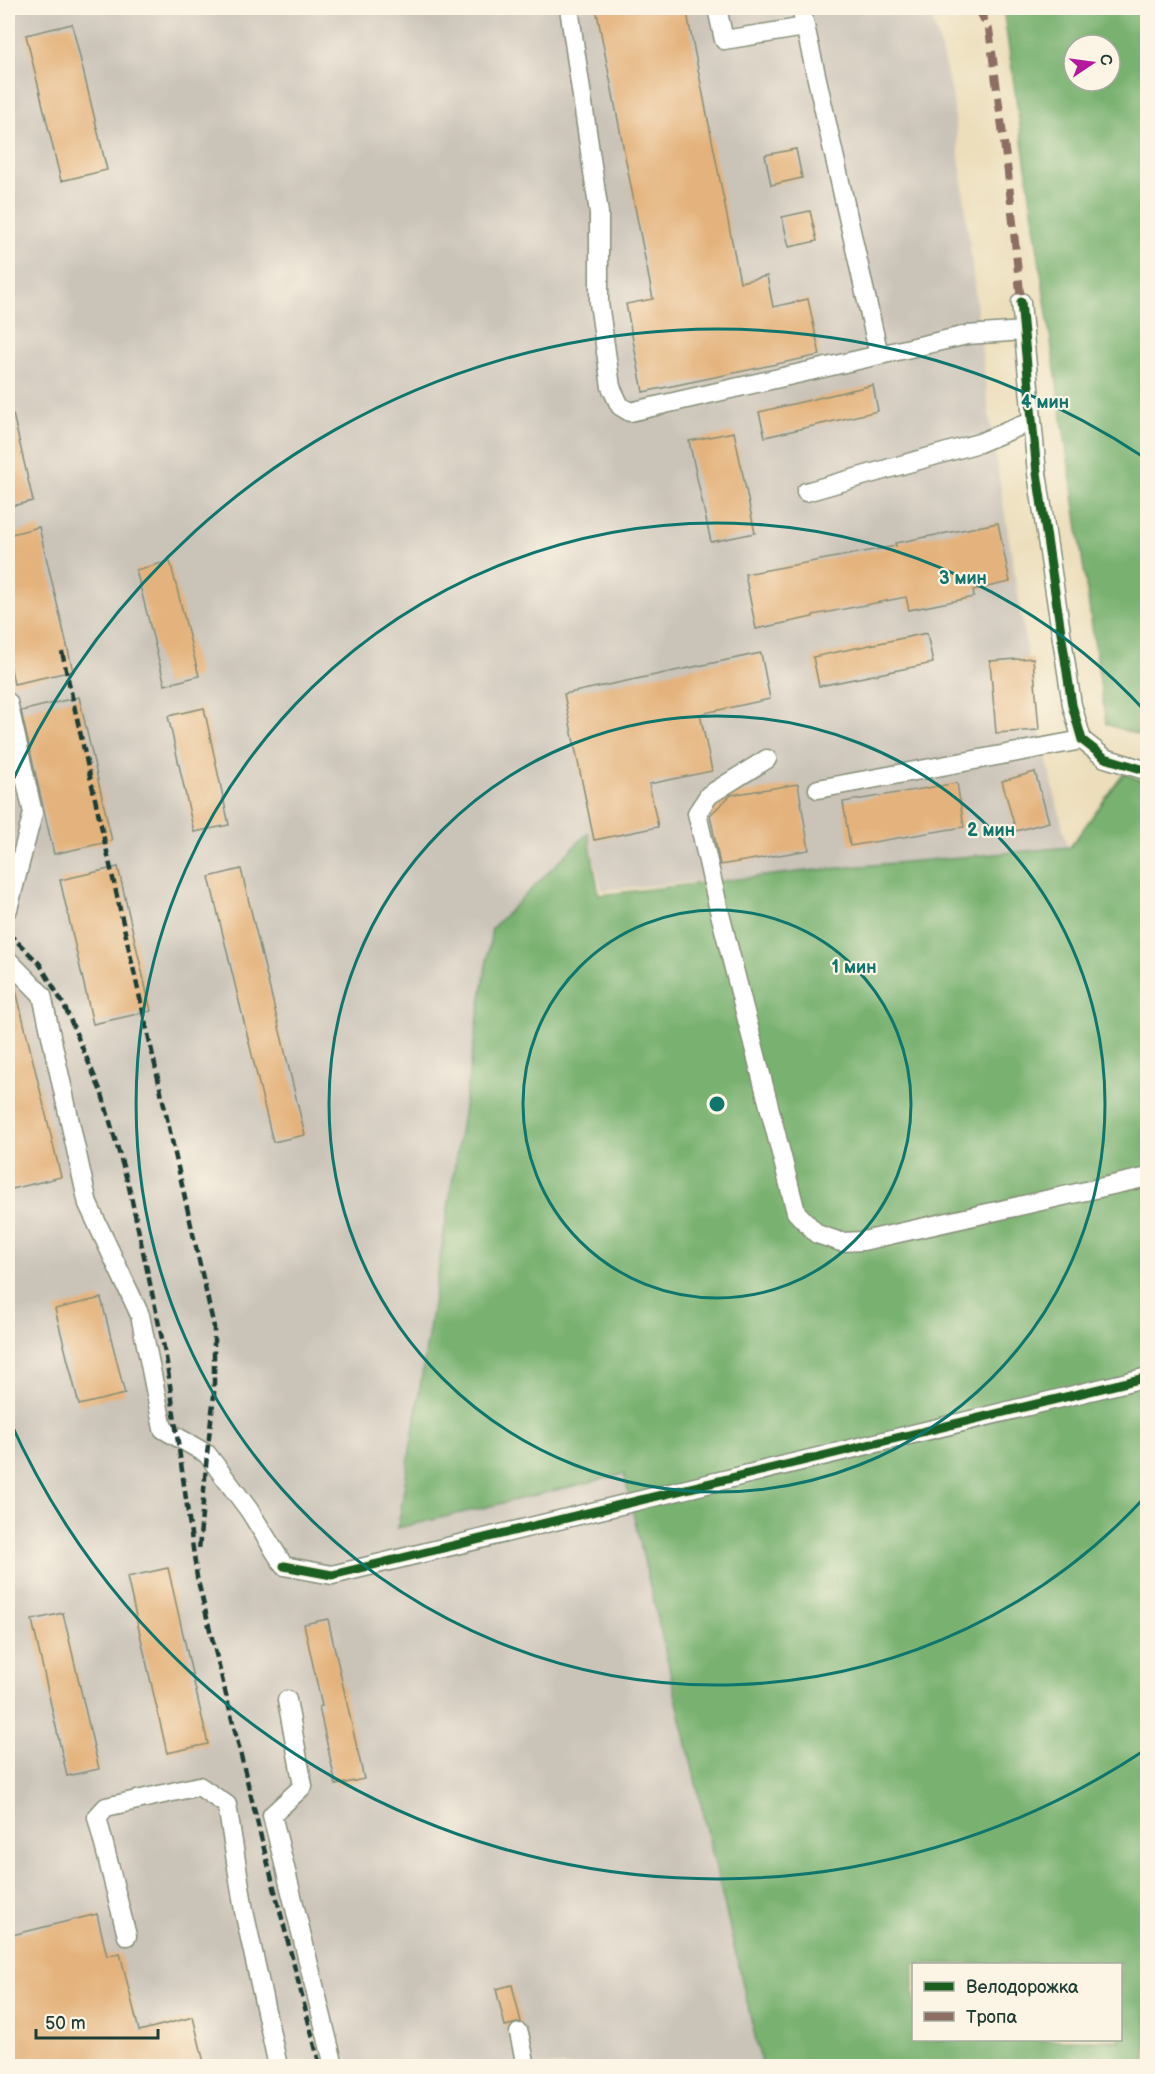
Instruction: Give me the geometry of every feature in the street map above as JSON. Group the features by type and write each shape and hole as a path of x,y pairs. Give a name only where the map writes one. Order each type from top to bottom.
{"street":[{"path":"569,8 599,213 599,303 611,387 620,406 630,412 967,335 1024,331"},
{"path":"717,8 724,40 805,27"},
{"path":"801,8 879,355"},
{"path":"1021,302 1037,473 1072,705 1082,740 1105,758 1148,771"},
{"path":"806,492 979,443 1032,423"},
{"path":"8,702 33,813 8,909"},
{"path":"818,789 1082,740"},
{"path":"767,759 709,795 697,813 718,906 796,1212 817,1234 841,1242 862,1241 1148,1177"},
{"path":"8,960 42,995 88,1204 140,1315 163,1430 207,1454 249,1510 284,1566 332,1575 1148,1377"},
{"path":"287,1700 303,1786 272,1815 334,2067"},
{"path":"127,1936 97,1817 106,1807 199,1786 227,1805 244,1911 278,2067"},
{"path":"519,2033 526,2067"}],"shaded area":[{"path":"8,8 930,8 952,93 990,421 1040,732 1068,849 602,890 588,834 398,1527 624,1474 762,2066 8,2066"}],"green space":[{"path":"1003,8 1147,8 1147,738 1106,724"},
{"path":"1124,773 1147,783 1147,2066 762,2066 624,1474 398,1528 492,928 588,833 599,895 807,871 1070,847"}],"building":[{"path":"596,8 686,8 740,282 767,276 773,307 808,299 820,355 643,392 626,304 653,299"},
{"path":"72,24 107,170 61,181 26,35"},
{"path":"796,149 802,178 771,185 765,155"},
{"path":"810,211 817,241 789,247 782,217"},
{"path":"873,385 878,411 765,437 759,412"},
{"path":"8,414 13,414 33,501 8,507"},
{"path":"734,432 755,533 711,542 689,441"},
{"path":"998,523 1010,582 973,590 974,597 909,610 906,597 756,629 745,574 896,546 895,543"},
{"path":"39,527 73,671 14,684 8,655 8,535"},
{"path":"170,561 199,676 165,685 136,570"},
{"path":"927,633 933,663 819,686 813,657"},
{"path":"761,653 770,699 700,714 712,771 649,784 658,827 594,840 564,694"},
{"path":"1033,658 1039,730 996,733 990,661"},
{"path":"79,697 112,841 54,854 21,711"},
{"path":"204,708 229,825 194,832 168,716"},
{"path":"1035,772 1049,822 1016,831 1002,781"},
{"path":"957,783 964,827 850,846 843,802"},
{"path":"798,784 809,850 720,865 710,815 731,795"},
{"path":"118,867 151,1011 93,1024 60,880"},
{"path":"241,869 305,1135 273,1142 209,877"},
{"path":"8,978 14,982 61,1177 8,1190"},
{"path":"101,1298 125,1394 79,1405 55,1309"},
{"path":"168,1568 208,1744 167,1753 127,1577"},
{"path":"63,1613 99,1769 67,1776 32,1620"},
{"path":"328,1619 364,1779 336,1785 304,1624"},
{"path":"97,1914 107,1956 120,1953 139,2031 193,2017 205,2067 8,2067 8,1936"},
{"path":"512,1985 521,2022 505,2026 496,1989"}],"railway":[{"path":"62,652 214,1327 214,1395 199,1550"},
{"path":"8,933 39,963 64,1005 102,1094 129,1187 166,1357 197,1577 320,2066"}],"marked path":[{"path":"978,8 989,29 1008,173 1021,302"}],"cycle path":[{"path":"1021,302 1037,473 1072,705 1082,740 1105,758 1148,771"},
{"path":"284,1566 332,1575 1148,1377"}]}
